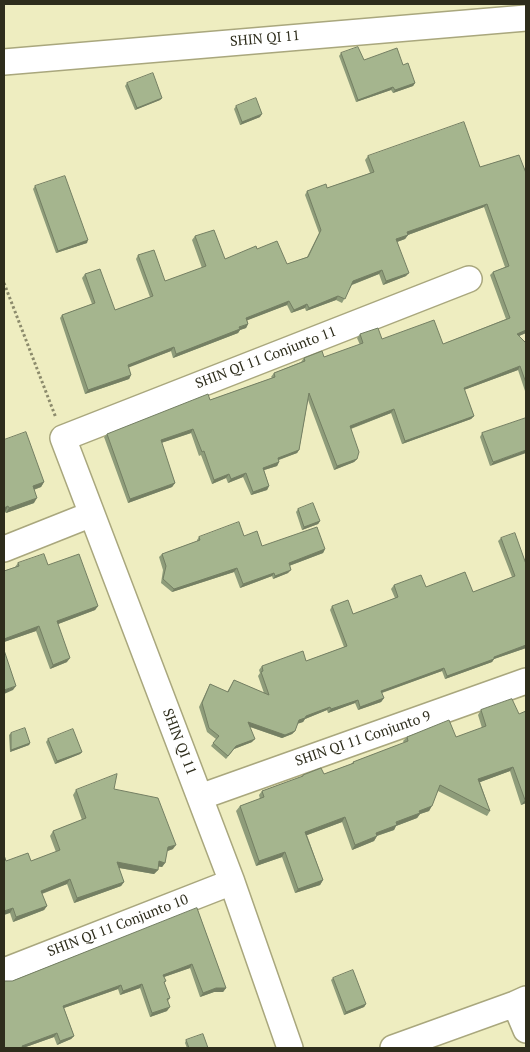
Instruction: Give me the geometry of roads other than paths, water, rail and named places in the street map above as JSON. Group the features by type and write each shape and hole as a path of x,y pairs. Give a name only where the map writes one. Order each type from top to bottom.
{"street":[{"name":"SHIN QI 11","path":"4,62 526,18"},
{"name":"SHIN QI 11 Conjunto 11","path":"63,438 469,279"},
{"name":"SHIN QI 11","path":"63,438 232,882 290,1048"},
{"path":"4,549 92,514"},
{"name":"SHIN QI 11 Conjunto 9","path":"200,797 526,681"},
{"name":"SHIN QI 11 Conjunto 10","path":"4,971 232,882"},
{"path":"393,1048 521,1001 526,1030"}]}
